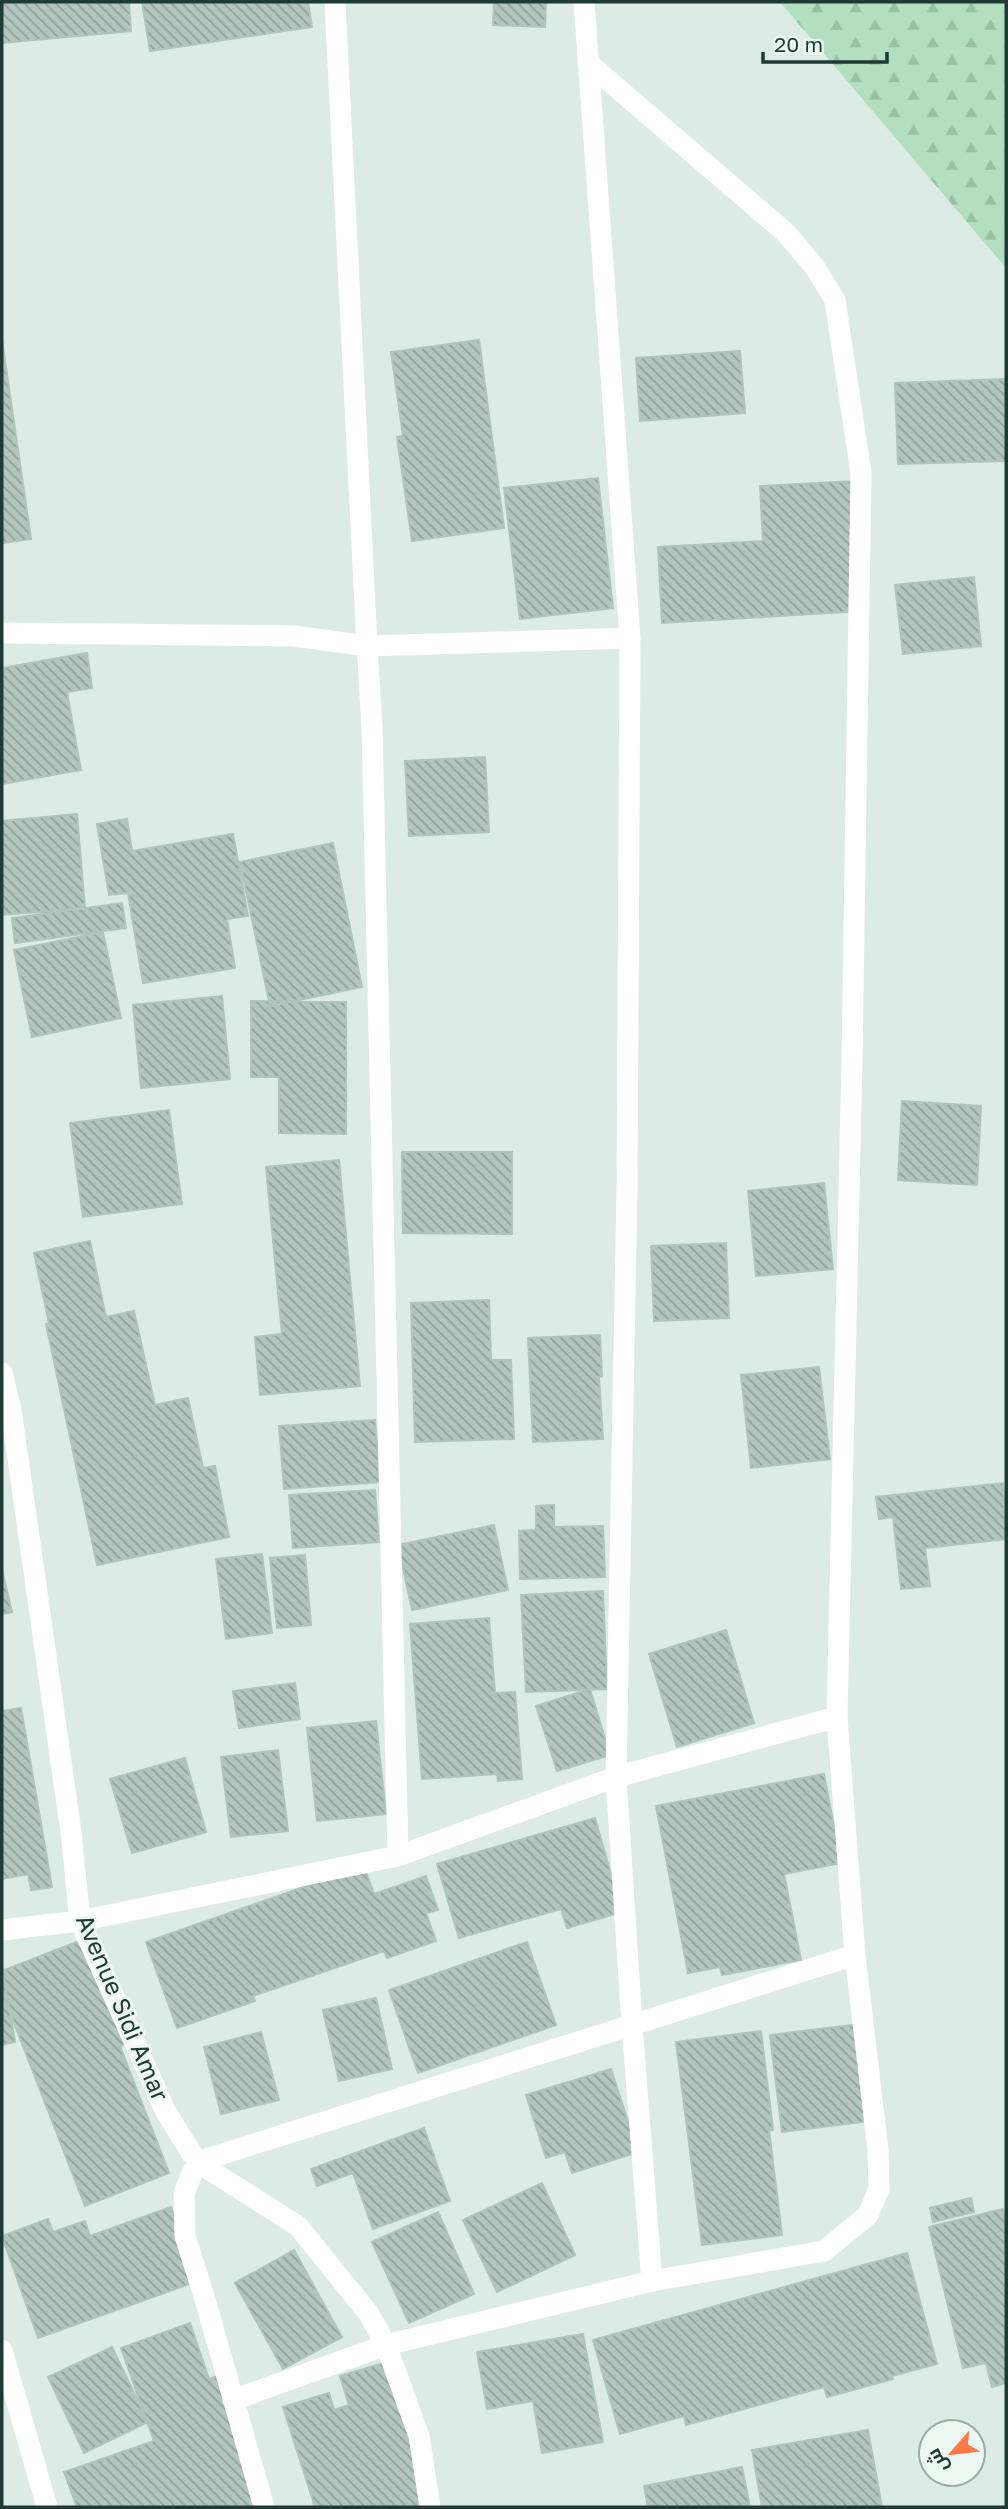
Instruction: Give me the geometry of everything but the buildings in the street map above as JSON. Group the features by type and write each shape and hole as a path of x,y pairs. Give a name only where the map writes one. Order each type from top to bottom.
{"street":[{"path":"335,2 372,728 398,1856"},
{"path":"584,2 630,638 627,1175 616,1777 652,2281"},
{"path":"233,2400 386,2345 652,2281 824,2251 868,2215 879,2189 878,2150 855,1955 837,1717 853,1046 861,472 835,300 814,266 786,233 588,63"},
{"path":"2,633 294,636 367,646 630,638"},
{"name":"Avenue Sidi Amar","path":"2,1373 13,1423 66,1791 80,1921 166,2112 197,2162 298,2226 369,2315 386,2345 419,2436 430,2507"},
{"path":"2,1930 80,1921 398,1856 616,1777 837,1717"},
{"path":"264,2507 185,2236 184,2193 197,2162 855,1955"},
{"path":"2,2350 47,2507"}],"green space":[{"path":"780,2 1006,2 1006,268"}]}
